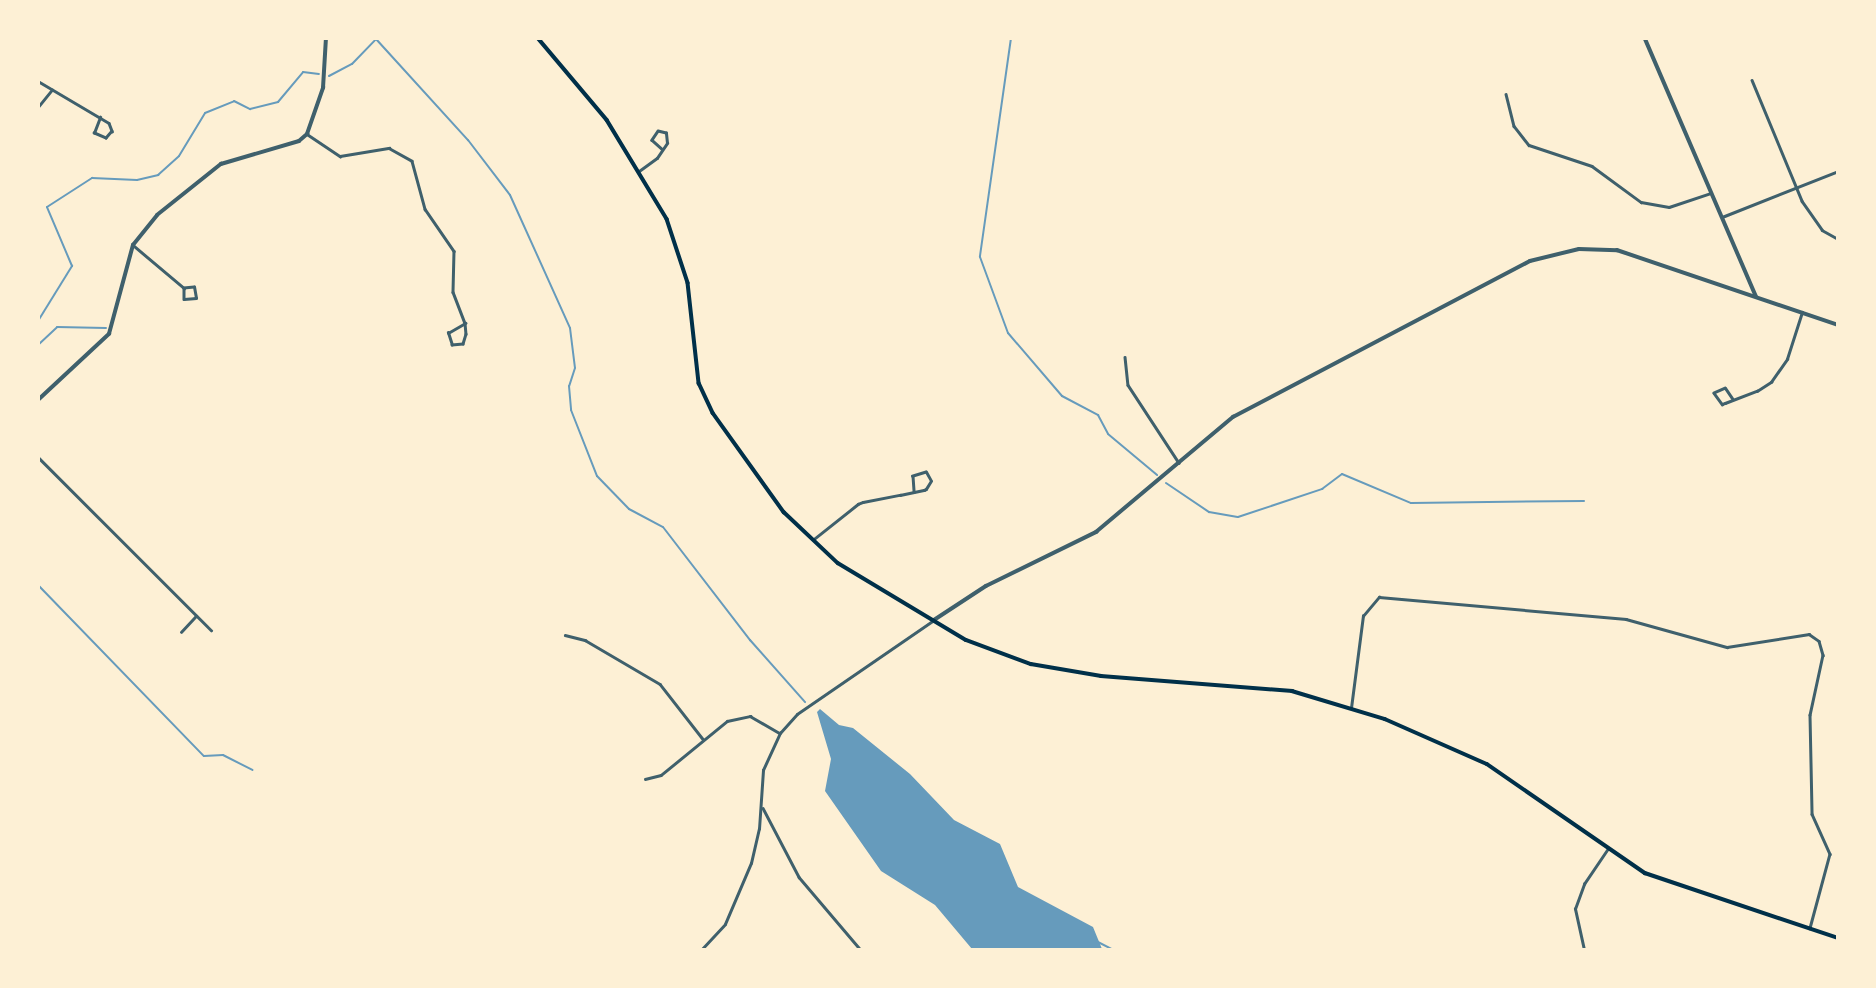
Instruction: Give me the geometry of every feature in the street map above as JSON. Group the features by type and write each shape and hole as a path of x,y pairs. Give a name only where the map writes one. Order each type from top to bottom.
{"main road":[{"path":"538,38 591,100 639,171 677,239 688,283 695,362 706,398 758,478 812,541 849,570 982,647 1041,666 1101,676 1292,691 1351,708 1486,764 1542,799 1607,850 1659,879 1838,938"}],"street":[{"path":"38,400 109,334 133,245 157,215 215,168 299,141 307,134 323,88 326,38"},
{"path":"1645,38 1756,296"},
{"path":"1752,80 1795,187 1814,221 1838,239"},
{"path":"38,81 100,117 111,126 106,138 94,133 100,117"},
{"path":"38,107 52,90"},
{"path":"1506,94 1514,125 1529,145 1592,166 1641,202 1669,207 1712,193"},
{"path":"639,171 662,149 668,138 658,131 652,140 662,149"},
{"path":"307,134 340,156 389,148 412,161 425,209 453,247 454,297 465,323 465,342 452,345 448,333 465,323"},
{"path":"1722,217 1838,171"},
{"path":"133,245 184,288 186,300 196,298 194,287 184,288"},
{"path":"701,950 718,935 741,890 751,863 762,805 763,769 780,733 797,714 976,591 1096,532 1243,411 1530,261 1579,250 1617,250 1838,325"},
{"path":"1732,400 1724,388 1715,391 1717,402 1732,400 1775,378 1787,359 1802,312"},
{"path":"1125,357 1128,385 1179,463"},
{"path":"39,458 211,630"},
{"path":"812,541 858,504 914,492 930,485 926,472 913,476 914,492"},
{"path":"1351,708 1363,616 1379,597 1626,619 1727,647 1809,634 1819,641 1824,656 1810,715 1812,814 1830,855 1810,929"},
{"path":"181,632 196,616"},
{"path":"565,635 586,639 660,684 703,740"},
{"path":"645,779 662,775 703,740 740,716 760,719 780,733"},
{"path":"762,805 799,877 861,950"},
{"path":"1584,950 1575,909 1584,884 1607,850"}],"water":[{"path":"820,709 839,725 853,728 910,774 954,820 1000,844 1018,887 1093,927 1102,949 972,949 935,905 881,871 825,791 831,759 817,712"}],"waterway":[{"path":"329,76 352,64 377,38"},
{"path":"1011,38 980,257 1008,333 1062,396 1098,415 1108,434 1157,475"},
{"path":"376,39 468,140 510,195 570,328 575,368 569,386 571,410 597,476 629,509 663,527 750,640 805,702"},
{"path":"38,321 72,266 47,207 92,178 137,180 158,175 179,156 205,113 234,101 250,109 278,102 303,72 319,74"},
{"path":"38,345 57,327 106,328"},
{"path":"1166,483 1209,512 1238,517 1322,489 1342,474 1411,503 1584,501"},
{"path":"38,585 204,756 223,755 252,770"},
{"path":"1096,941 1114,950"}]}
